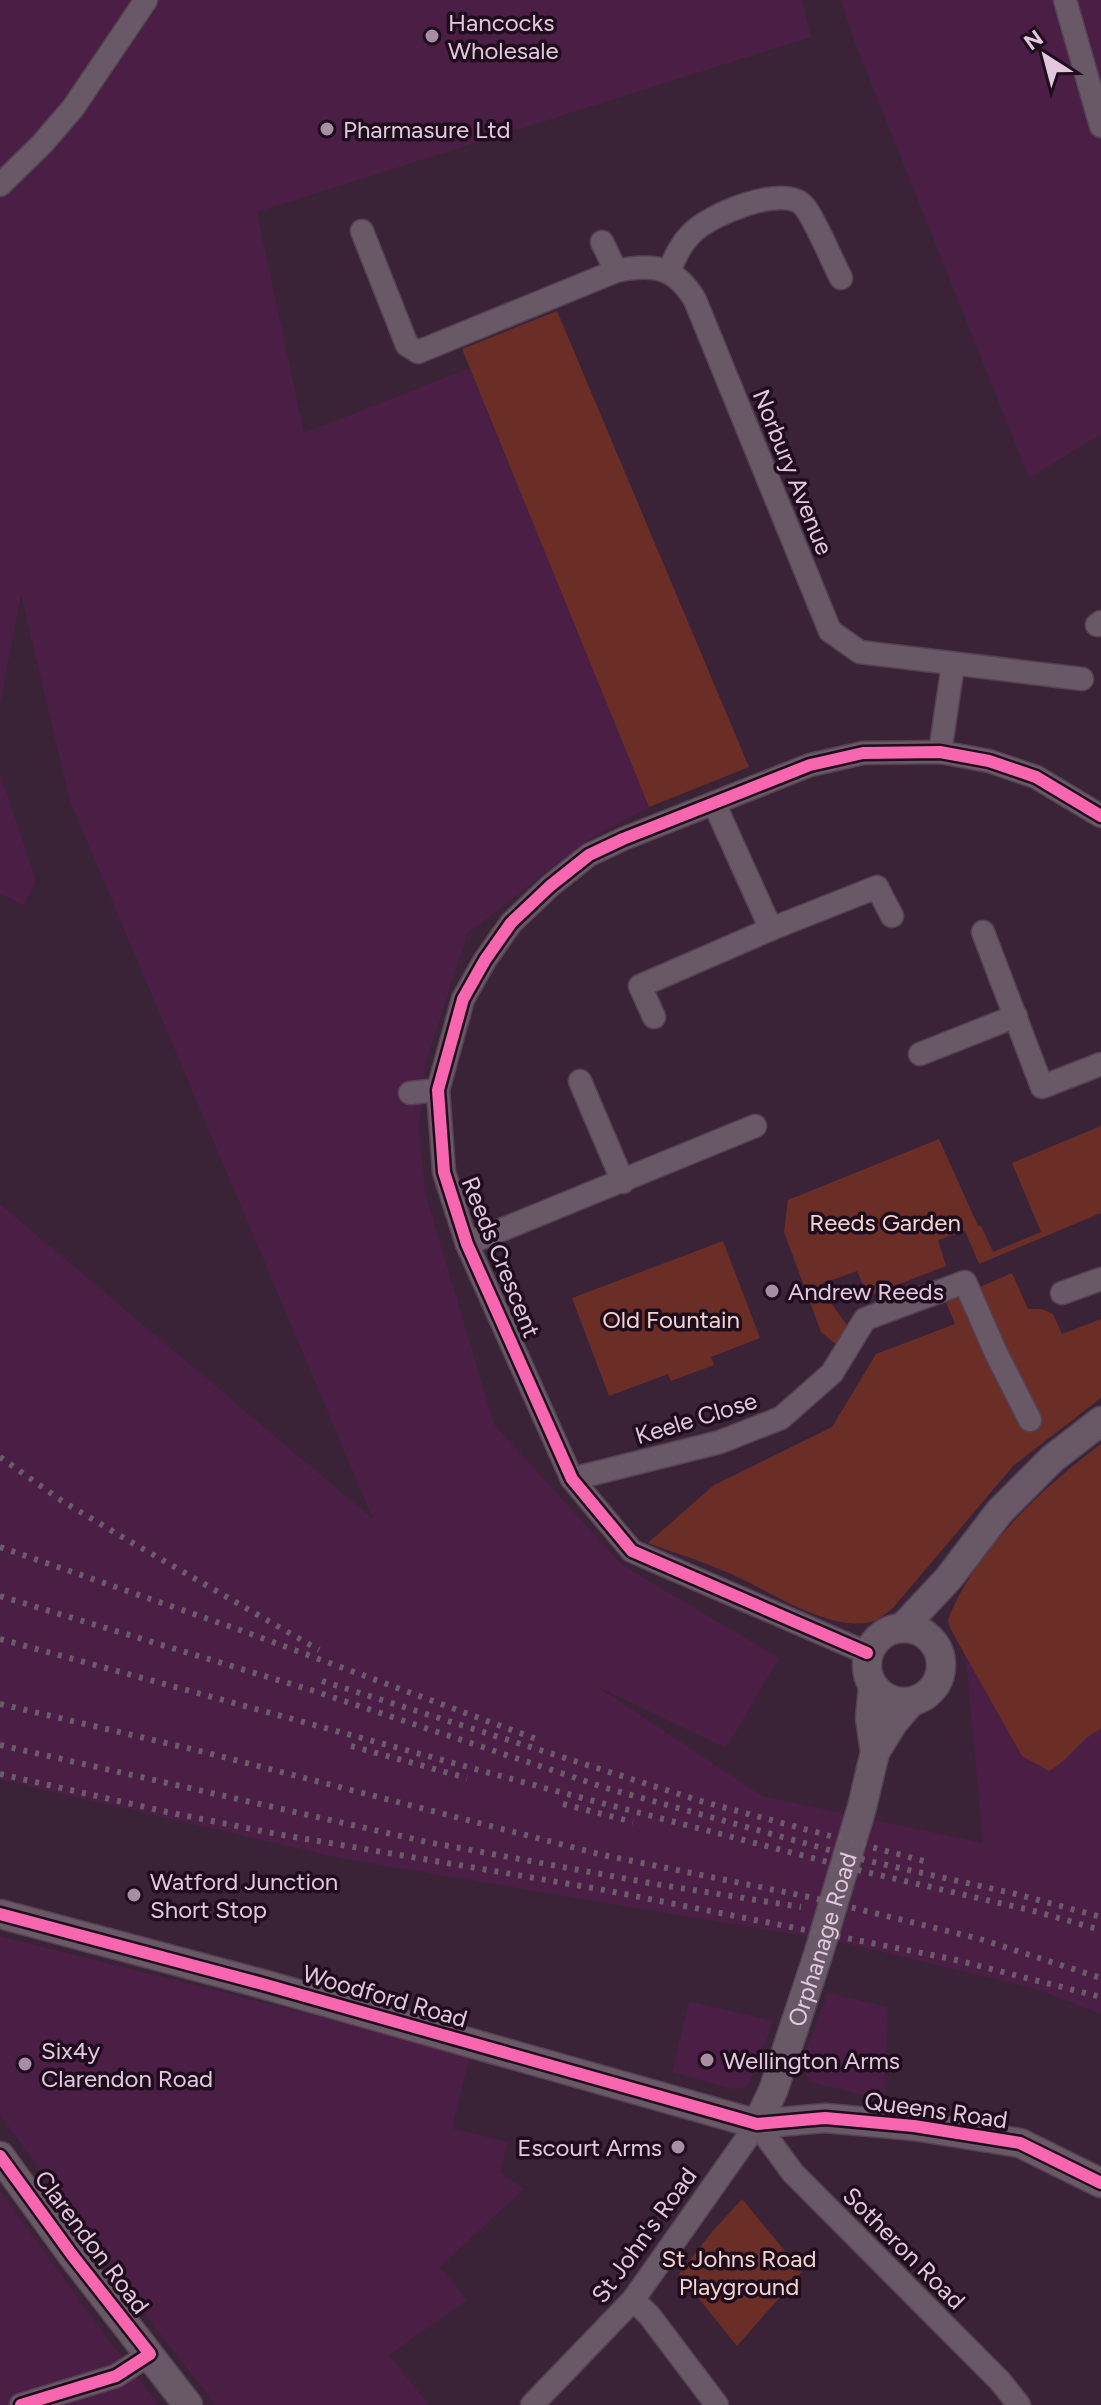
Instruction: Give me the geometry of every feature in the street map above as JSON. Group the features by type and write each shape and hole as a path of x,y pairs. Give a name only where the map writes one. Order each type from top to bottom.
{"street":[{"path":"0,185 73,108 146,0"},
{"path":"1065,0 1101,126"},
{"path":"362,231 407,345 418,352 616,271 639,266 669,271 676,253 692,232 713,217 770,198 790,197 803,206 841,278"},
{"path":"602,242 616,271"},
{"name":"Norbury Avenue","path":"669,271 685,283 695,300 830,631 860,652 1082,679"},
{"path":"940,752 953,665"},
{"name":"Reeds Crescent","path":"867,1653 632,1551 572,1479 467,1244 444,1172 438,1090 463,999 511,923 589,855 810,765 863,753 940,752 989,761 1036,777 1081,801 1101,816"},
{"path":"714,803 771,929"},
{"path":"654,1017 640,986 771,929 877,887 892,916"},
{"path":"983,932 1042,1087 1101,1064"},
{"path":"920,1054 1016,1016"},
{"path":"580,1081 623,1182"},
{"path":"410,1093 438,1090"},
{"path":"467,1244 755,1126"},
{"path":"1062,1293 1101,1279"},
{"name":"Keele Close","path":"572,1479 720,1442 781,1418 832,1373 865,1319 965,1282 1030,1420"},
{"name":"Orphanage Road","path":"875,1752 870,1718 873,1687 865,1665 867,1653 875,1639 888,1630 903,1627 948,1579 1000,1511 1052,1459 1101,1421"},
{"name":"Orphanage Road","path":"757,2124 773,2091 818,1955 875,1752 911,1702 926,1696 937,1684 941,1669 940,1653 932,1640 948,1579"},
{"path":"903,1627 919,1630 932,1640"},
{"path":"873,1687 895,1702 911,1702"},
{"name":"Woodford Road","path":"0,1914 259,1983 757,2124"},
{"name":"Queens Road","path":"757,2124 825,2118 914,2126 1020,2143 1101,2183"},
{"name":"St John's Road","path":"532,2405 633,2300 757,2124"},
{"name":"Sotheron Road","path":"757,2124 793,2173 1000,2381 1019,2405"},
{"name":"Clarendon Road","path":"0,2156 188,2405"},
{"path":"633,2300 657,2326 717,2405"},
{"path":"21,2405 116,2376 150,2354"}],"shaded area":[{"path":"0,0 802,0 811,37 257,212 304,433 470,368 649,807 592,837 468,933 425,1064 419,1127 425,1192 494,1424 622,1565 779,1658 726,1748 598,1687 762,1796 983,1843 965,1650 1101,1480 1101,2014 1033,1988 840,1942 344,1859 0,1780 0,1204 373,1519 70,801 21,595 0,704"},
{"path":"841,0 1101,0 1101,434 1029,478 853,38"},
{"path":"0,774 36,881 24,905 0,893"},
{"path":"0,1936 470,2055 452,2128 508,2142 500,2173 524,2189 440,2267 467,2300 389,2355 429,2405 216,2405 163,2338 0,2115"},
{"path":"828,1993 888,2007 884,2100 810,2082 805,2075 807,2048"},
{"path":"689,2001 773,2021 746,2087 731,2089 672,2072"},
{"path":"0,2191 104,2334 159,2405 0,2405"}],"green space":[{"path":"557,311 749,767 649,807 462,349"},
{"name":"Reeds Garden","path":"1101,1126 1101,1213 979,1264 965,1231 938,1240 946,1266 868,1296 857,1271 818,1285 849,1328 838,1346 821,1332 784,1232 788,1200 939,1139 993,1252 1041,1232 1012,1163"},
{"name":"Old Fountain","path":"723,1241 760,1338 711,1357 714,1365 671,1381 668,1374 609,1396 572,1298"},
{"path":"1012,1273 1028,1309 1042,1309 1053,1314 1062,1334 1101,1319 1101,1398 1014,1465 882,1617 871,1622 836,1621 799,1608 721,1570 648,1543 714,1485 832,1427 876,1354 955,1324 946,1302"},
{"path":"1101,1444 1101,1729 1049,1771 1022,1756 948,1620 975,1570 1013,1522 1057,1479"},
{"name":"St Johns Road Playground","path":"742,2199 802,2272 737,2346 679,2274"}],"railway":[{"path":"0,1457 62,1501 319,1650"},
{"path":"0,1547 240,1630 539,1740"},
{"path":"0,1596 311,1690 606,1788 869,1861 1016,1894 1101,1917"},
{"path":"0,1639 552,1790 1101,1930"},
{"path":"322,1681 704,1802 931,1863"},
{"path":"0,1704 204,1752 603,1855 809,1897 980,1939 1101,1978"},
{"path":"0,1745 427,1842 801,1907"},
{"path":"351,1746 467,1778"},
{"path":"0,1774 277,1834 599,1889 952,1959 1101,1997"},
{"path":"563,1804 633,1822"}],"cycle path":[{"path":"867,1653 632,1551 572,1479 467,1244 444,1172 438,1090 463,999 511,923 589,855 810,765 863,753 940,752 989,761 1036,777 1101,816"},
{"path":"0,1914 259,1983 757,2124 825,2118 914,2126 1020,2143 1101,2183"},
{"path":"0,2156 150,2354 116,2376 21,2405"}],"place":[{"name":"Hancocks Wholesale","path":"432,36"},
{"name":"Pharmasure Ltd","path":"327,129"},
{"name":"Andrew Reeds","path":"772,1291"},
{"name":"Watford Junction Short Stop","path":"134,1895"},
{"name":"Wellington Arms","path":"707,2060"},
{"name":"Six4y Clarendon Road","path":"25,2064"},
{"name":"Escourt Arms","path":"678,2147"}]}
